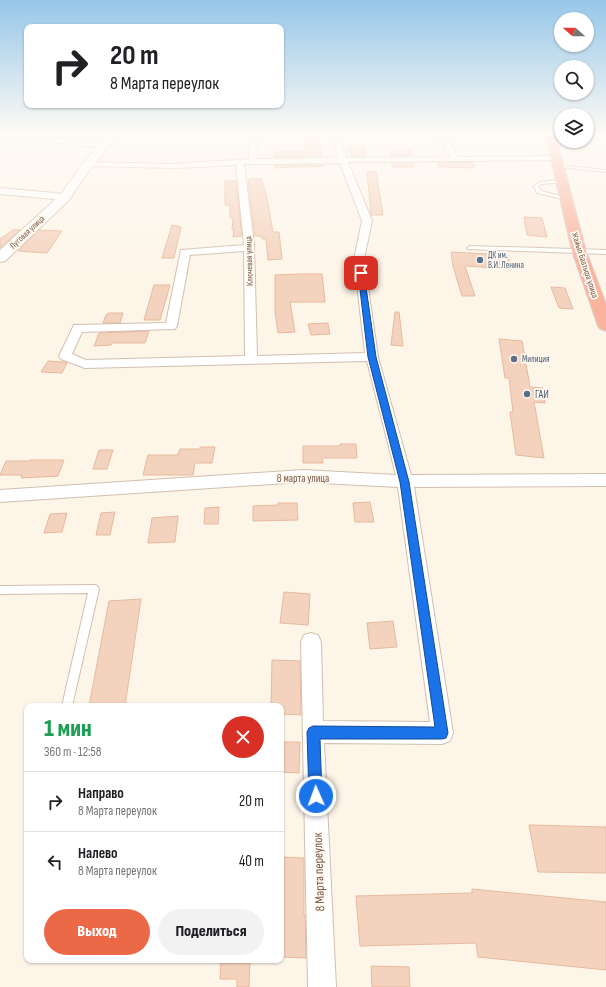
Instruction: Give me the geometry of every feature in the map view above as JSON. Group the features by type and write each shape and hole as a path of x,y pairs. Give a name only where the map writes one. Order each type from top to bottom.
{"highway":[{"name":"Жайыл Баатыра улица","path":"562,181 579,251 606,326"}],"street":[{"name":"Луговая улица","path":"0,258 65,197 78,179"},
{"name":"Ключевая улица","path":"242,179 249,248 251,360"},
{"path":"313,732 442,733 405,482 372,357 359,259 366,221 351,179"},
{"path":"0,191 65,197"},
{"path":"249,248 185,252 171,326 78,328 65,356 85,364 372,357"},
{"name":"8 марта улица","path":"0,496 303,476 405,482 606,480"},
{"name":"8 Марта переулок","path":"312,642 313,732 322,987"}],"lane":[{"path":"562,181 540,183 536,186 539,192 544,195 566,199"},
{"path":"470,248 606,252"},
{"path":"0,590 94,589 69,703"}],"building":[{"path":"262,179 273,232 279,232 282,259 268,260 266,239 262,239 261,236 255,236 248,180"},
{"path":"368,179 377,179 383,215 371,215"},
{"path":"225,181 236,181 242,236 233,237 233,218 230,218 230,205 225,205"},
{"path":"524,217 542,218 547,237 527,235"},
{"path":"172,225 181,227 174,258 162,258"},
{"path":"13,230 20,230 0,248 0,239"},
{"path":"39,230 62,231 47,253 18,251"},
{"name":"ДК им. В.И. Ленина","path":"451,252 508,255 511,269 465,266 475,296 462,296 453,266"},
{"path":"322,274 325,302 290,302 295,332 278,333 275,312 275,275"},
{"path":"154,285 170,285 160,320 144,320"},
{"path":"551,287 565,288 573,309 559,308"},
{"path":"395,312 399,312 403,346 391,345"},
{"path":"109,313 123,313 120,323 103,323 106,315"},
{"path":"328,323 330,334 311,335 308,324"},
{"path":"149,331 145,343 112,343 111,345 94,346 99,333"},
{"path":"499,339 522,341 530,387 543,388 545,403 534,402 544,458 516,455 510,412 513,412 509,378 505,378"},
{"path":"48,361 67,363 62,373 41,372"},
{"path":"340,444 356,444 357,458 322,458 323,463 303,463 303,446 340,446"},
{"path":"200,447 215,447 212,463 195,463 193,475 143,475 148,455 178,455 180,449 200,449"},
{"path":"99,450 113,450 107,469 93,469"},
{"path":"64,460 58,476 21,478 22,475 0,475 6,461"},
{"path":"370,502 374,522 355,522 353,503"},
{"path":"278,503 297,503 298,520 253,521 253,506 278,505"},
{"path":"219,507 218,524 204,524 205,508"},
{"path":"115,512 110,535 96,535 101,513"},
{"path":"67,513 62,532 44,533 50,514"},
{"path":"178,516 175,542 148,543 152,518"},
{"path":"284,592 310,594 308,625 280,623"},
{"path":"141,599 125,703 90,703 109,601"},
{"path":"393,621 397,647 370,649 367,623"},
{"path":"272,660 300,661 301,715 284,714 284,703 271,703"},
{"path":"284,742 300,742 299,773 284,772"},
{"path":"529,825 606,827 606,873 538,872"},
{"path":"284,857 304,858 306,958 284,957"},
{"path":"472,889 606,902 606,970 478,957 476,943 360,946 356,896 472,893"},
{"path":"221,963 250,963 249,987 237,987 237,979 220,979"},
{"path":"371,966 409,967 410,987 372,987"}],"place":[{"name":"ДК им. В.И. Ленина","path":"480,260"},
{"name":"Милиция","path":"514,359"},
{"name":"ГАИ","path":"527,394"}],"route":[{"path":"316,796 313,732 442,733 405,482 372,357 361,273"}]}
